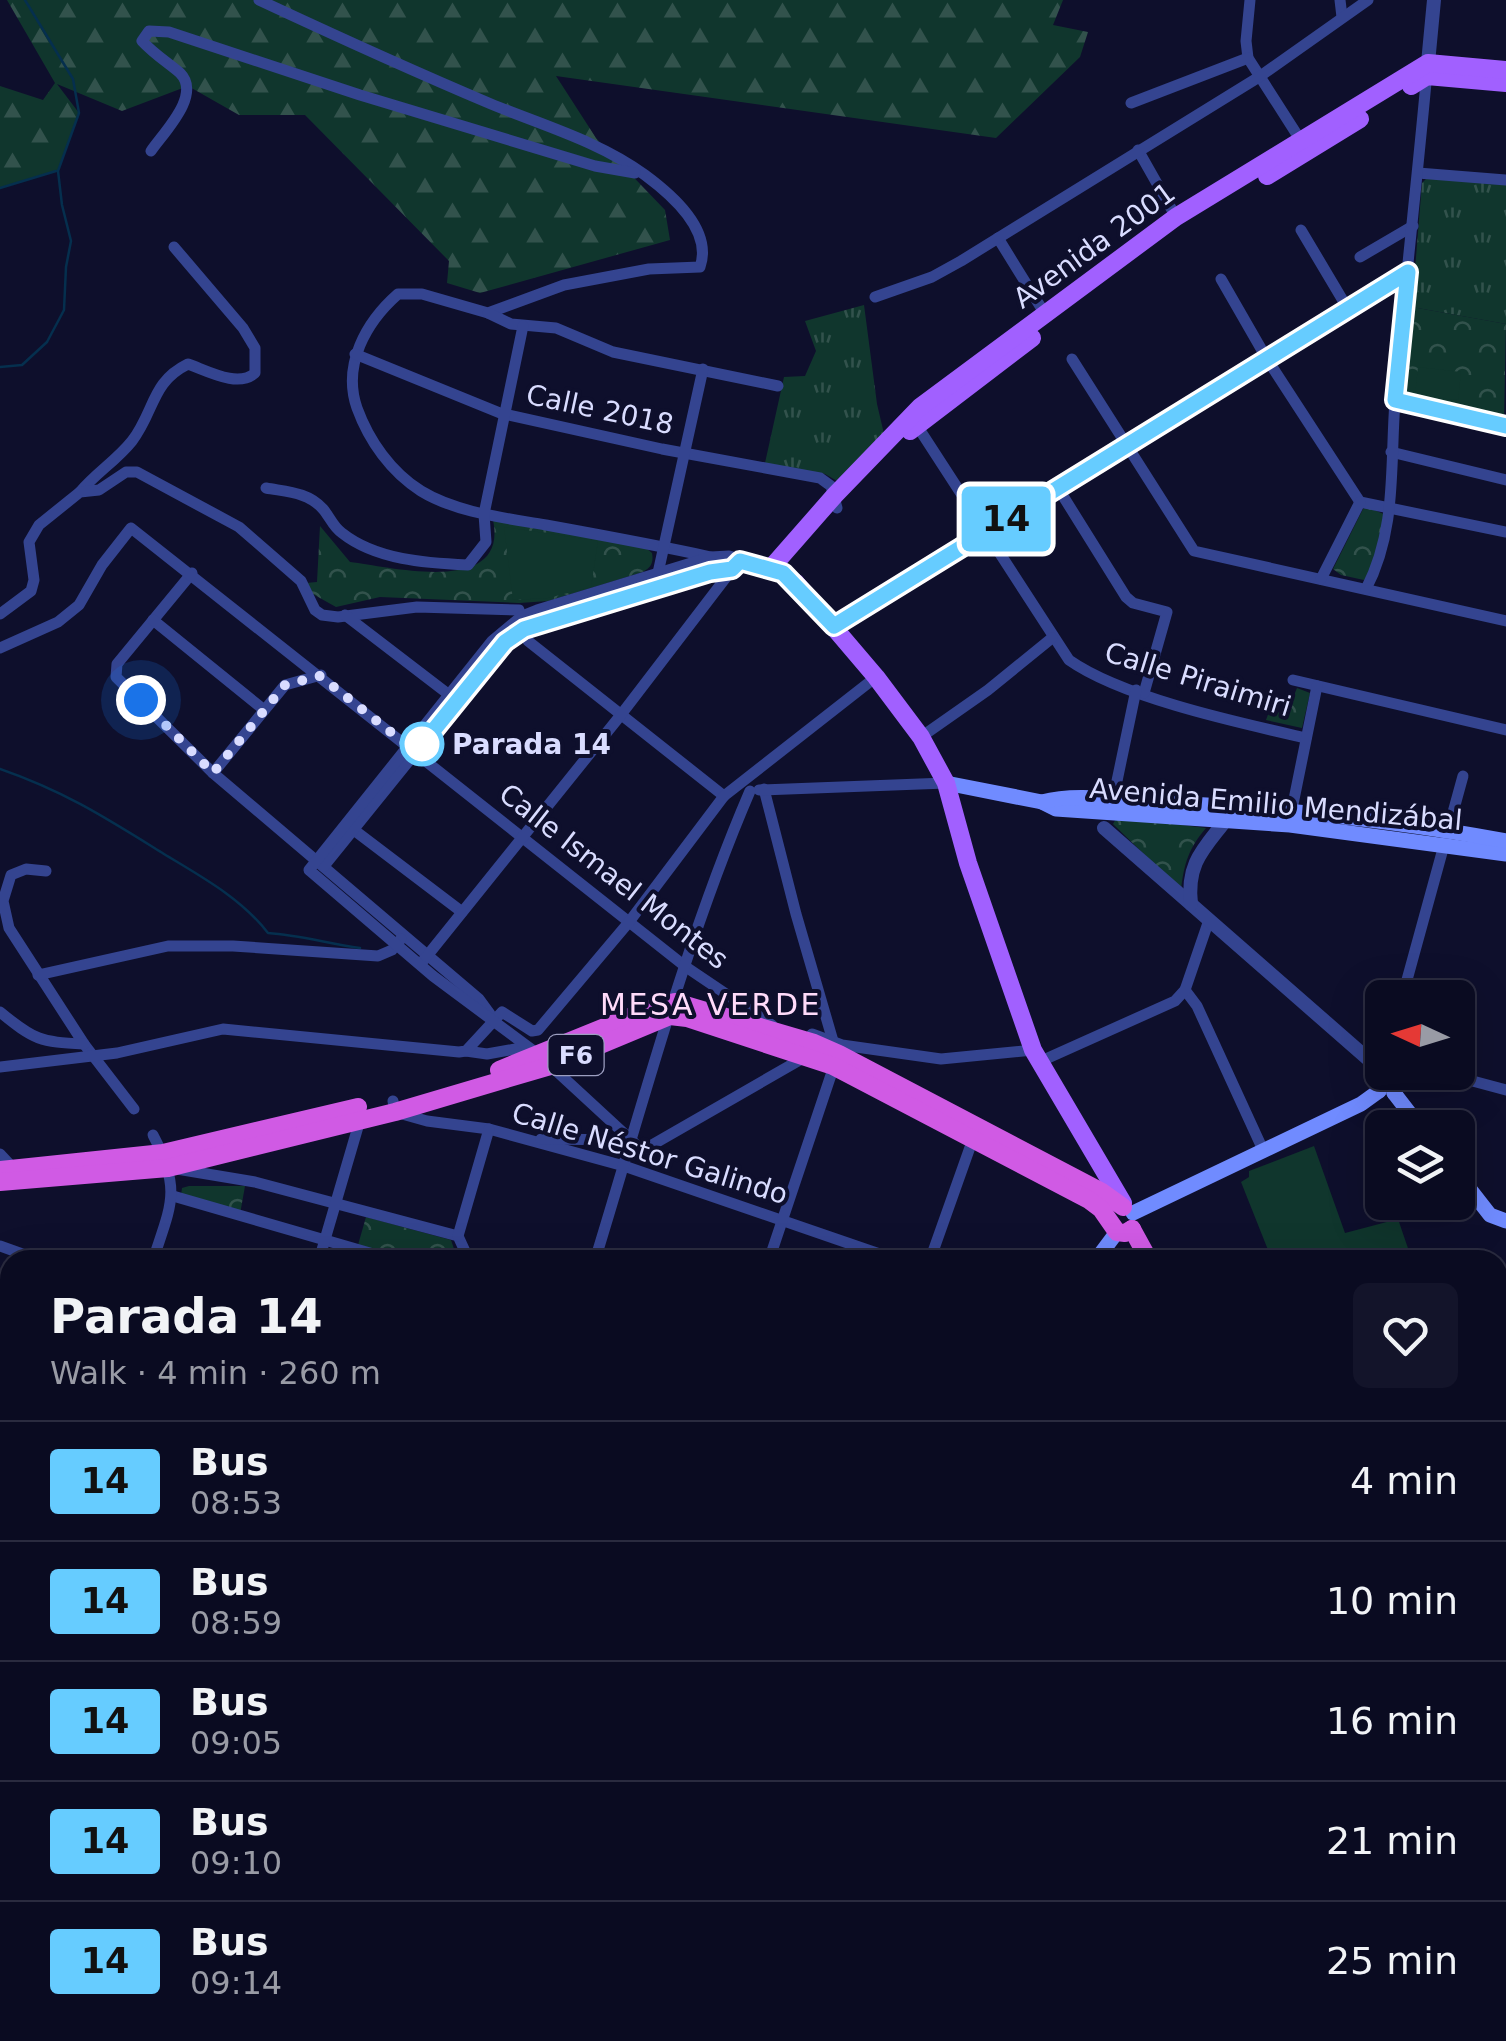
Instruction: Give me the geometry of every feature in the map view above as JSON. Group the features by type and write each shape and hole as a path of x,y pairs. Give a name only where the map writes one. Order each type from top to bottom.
{"highway":[{"path":"672,1009 687,1018 805,1057 835,1053"},
{"path":"672,1009 788,1035 835,1053 1101,1209 1120,1212 1143,1250"},
{"name":"F6","path":"4,1174 166,1160 394,1106 672,1009"}],"main road":[{"path":"1427,70 1506,70"},
{"path":"1427,70 1506,83"},
{"name":"Avenida 2001","path":"914,420 1184,225 1427,70"},
{"name":"Avenida 2001","path":"777,571 914,420 1045,314 1176,217 1305,146"},
{"path":"777,571 834,626 876,676 921,737 946,783 968,863 1036,1056 1120,1212"},
{"name":"Avenida Emilio Mendizábal","path":"946,783 1042,802 1056,809 1228,813"},
{"name":"Avenida Emilio Mendizábal","path":"1042,802 1056,798 1113,800 1506,841"},
{"name":"Avenida Emilio Mendizábal","path":"1446,837 1506,854"},
{"path":"1384,1090 1404,1110"},
{"path":"1101,1250 1120,1212 1264,1152 1387,1092"},
{"path":"1475,1196 1506,1234"},
{"path":"1490,1215 1506,1221"}],"street":[{"path":"260,0 414,71 599,148 644,174 678,205 701,235 704,254 700,267 649,269 564,286 488,313"},
{"path":"1250,0 1248,58 1305,146"},
{"path":"1340,0 1342,16"},
{"path":"874,297 932,277 998,238 1259,76 1368,0"},
{"path":"1366,589 1379,564 1390,507 1395,400 1434,0"},
{"path":"152,151 186,100 188,86 183,76 142,41 149,30 169,32 595,166 644,174"},
{"path":"1131,103 1248,58"},
{"path":"1138,150 1176,217"},
{"path":"1418,173 1506,180"},
{"path":"1360,257 1413,226"},
{"path":"1301,230 1348,310"},
{"path":"998,238 1045,314"},
{"path":"0,614 30,591 34,580 30,542 39,525 80,492 133,440 148,416 158,386 172,372 188,364 233,379 245,380 255,373 255,348 243,328 174,247"},
{"path":"834,626 1408,272"},
{"path":"1221,279 1360,502 1506,532"},
{"path":"711,557 484,514 421,491 390,465 365,429 352,393 355,354 378,312 398,294 422,294 523,326 556,328 613,352 778,386"},
{"path":"266,488 304,494 322,507 338,531 360,545 426,563 468,565 486,542 484,514 523,326"},
{"name":"Calle 2018","path":"355,354 505,414 820,478 832,486 836,502"},
{"path":"1072,359 1194,552 1506,621"},
{"path":"658,573 703,369"},
{"path":"1395,400 1506,426"},
{"name":"Calle Piraimiri","path":"914,420 1061,652 1081,668 1140,692 1306,738"},
{"path":"1392,452 1506,480"},
{"path":"80,492 99,490 126,472 148,476 252,538 301,582 315,610 328,616 417,608 518,610 528,641 724,796"},
{"path":"1058,488 1126,597 1133,603 1167,612 1140,692 1113,800"},
{"path":"1322,579 1360,502"},
{"name":"Calle Ismael Montes","path":"0,648 58,622 79,605 102,565 131,528 686,967 788,1035"},
{"path":"317,865 453,698 523,622 711,557 728,556 736,565"},
{"path":"523,622 736,565 777,571"},
{"path":"424,960 736,565"},
{"path":"192,573 114,671 116,677 213,773 474,1008 538,1056 637,1145"},
{"path":"345,614 453,698"},
{"path":"153,620 263,709"},
{"path":"921,737 1052,638"},
{"path":"213,773 285,685 320,676"},
{"path":"466,1051 502,1012 532,1031 545,1026 724,796 746,786 876,676"},
{"path":"1292,680 1506,730"},
{"path":"1290,818 1317,686"},
{"path":"1407,980 1463,776"},
{"name":"Avenida Emilio Mendizábal","path":"746,786 764,789 946,783"},
{"path":"598,1250 624,1166 637,1145 672,1009 746,786"},
{"path":"764,789 835,1053 773,1250"},
{"path":"1074,810 1104,828 1365,1057"},
{"path":"1190,904 1192,869 1205,843 1228,813"},
{"path":"350,827 462,912"},
{"path":"46,871 26,869 12,875 4,901 9,928 84,1044 134,1109"},
{"path":"835,1053 941,1059 1036,1056 1175,1001 1185,990 1209,920"},
{"path":"38,975 168,946 234,946 378,956 386,954 401,939"},
{"path":"1185,990 1197,1006 1264,1152"},
{"path":"0,1012 31,1037 84,1044"},
{"path":"0,1066 94,1056 223,1029 538,1056"},
{"path":"516,1138 637,1145 805,1057"},
{"path":"1475,1082 1506,1090"},
{"name":"Calle Néstor Galindo","path":"394,1106 427,1120 489,1129 624,1166 869,1250"},
{"path":"322,1250 358,1114"},
{"path":"464,1250 458,1236 489,1129"},
{"path":"934,1250 975,1133"},
{"path":"153,1134 166,1160 173,1196 156,1250"},
{"path":"0,1154 4,1174"},
{"path":"166,1160 458,1236"},
{"path":"173,1196 358,1250"}],"green space":[{"path":"7,0 1063,0 1053,25 1088,32 1080,57 996,138 556,76 596,138 665,210 670,240 480,293 447,283 449,261 305,115 239,115 188,86 122,111 57,84 79,113 58,171 0,188 0,86 43,100 55,83"},
{"path":"1427,178 1506,185 1506,324 1412,307 1422,183"},
{"path":"864,305 884,434 839,482 825,474 765,463 784,377 805,376 816,351 805,321"},
{"path":"1412,307 1506,324 1504,421 1402,394"},
{"path":"1418,367 1461,372 1458,400 1415,396"},
{"path":"850,430 869,448 840,479 821,461"},
{"path":"1367,507 1386,515 1371,571 1364,580 1333,569"},
{"path":"493,520 646,548 652,553 652,563 640,573 548,601 519,603 380,597 336,607 311,593 306,583 317,582 320,526 350,562 443,572 483,560 493,544"},
{"path":"504,527 598,541 591,587 548,598 513,600"},
{"path":"1297,688 1310,693 1302,728 1266,720 1269,712 1287,713"},
{"path":"1117,817 1206,828 1188,856 1181,890 1113,824"},
{"path":"1314,1146 1345,1233 1398,1220 1409,1250 1268,1250 1241,1182 1249,1177 1249,1171"},
{"path":"245,1186 240,1214 181,1196 182,1188"},
{"path":"366,1217 451,1240 454,1249 377,1250 358,1245"}],"waterway":[{"path":"0,367 22,365 47,342 64,310 71,241 58,171 79,113 73,79 25,0"},
{"path":"0,188 56,171"},
{"path":"0,769 85,807 192,871 233,899 268,933 360,948"}],"bus line":[{"name":"14","path":"416,752 505,642 524,629 710,572 732,569 740,561 783,573 834,626 1408,272 1395,400 1506,426"}],"place":[{"name":"Parada 14","path":"422,744"}],"district":[{"name":"MESA VERDE","path":"711,1005"}],"route":[{"path":"141,700 213,773 285,685 320,676 416,752 422,744"}]}
